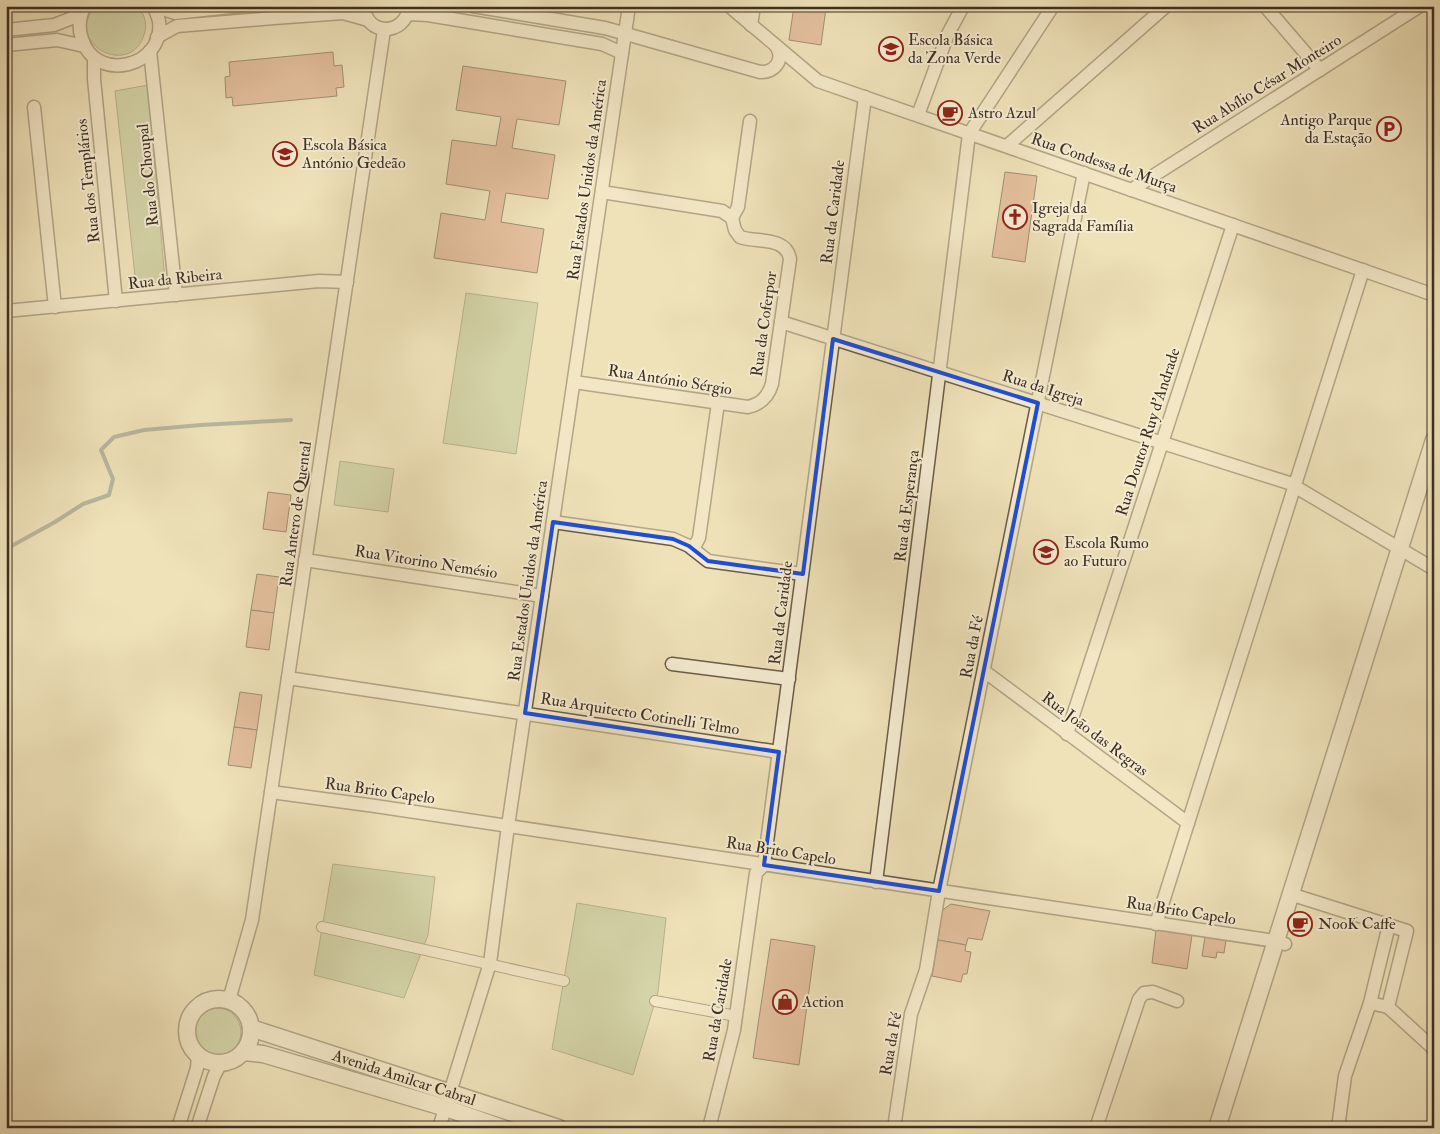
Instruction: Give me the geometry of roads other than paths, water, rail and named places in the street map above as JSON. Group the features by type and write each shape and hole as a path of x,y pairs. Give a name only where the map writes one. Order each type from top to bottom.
{"street":[{"path":"154,6 175,13 240,6"},
{"path":"83,11 79,31 84,46 94,58 108,64 124,66 138,61 150,51 158,37 159,21 154,6"},
{"path":"365,6 368,20"},
{"path":"473,6 605,28 764,72 773,69 778,64 780,54 774,44"},
{"name":"Rua Estados Unidos da América","path":"439,1128 490,963 508,826 629,6"},
{"name":"Rua Condessa de Murça","path":"729,6 818,81 1434,295"},
{"path":"751,24 754,6"},
{"path":"918,116 948,34 963,6"},
{"path":"969,134 1053,6"},
{"path":"1007,146 1166,6"},
{"path":"1265,6 1320,70"},
{"name":"Rua Abílio César Monteiro","path":"1131,190 1420,6"},
{"path":"158,37 177,26 273,12 344,13 368,20 384,30 394,28 403,23 408,10 602,44 622,54"},
{"path":"6,30 54,25 83,11"},
{"name":"Rua Antero de Quental","path":"228,1000 252,920 384,30"},
{"path":"6,45 57,40 84,46"},
{"name":"Rua do Choupal","path":"150,51 176,295"},
{"name":"Rua dos Templários","path":"94,58 94,79 116,301"},
{"name":"Rua da Caridade","path":"709,1128 734,1030 756,873 764,865 865,97"},
{"path":"34,107 55,307"},
{"path":"602,192 722,211 732,218 738,207 750,121"},
{"name":"Rua da Esperança","path":"876,882 969,134"},
{"name":"Rua da Fé","path":"894,1128 911,1014 926,970 939,891 1084,173"},
{"name":"Rua da Coferpor","path":"732,218 735,230 740,237 778,243 787,249 790,259 772,384 766,397 761,402"},
{"name":"Rua Doutor Ruy d'Andrade","path":"1067,734 1233,225"},
{"path":"1156,924 1363,270"},
{"name":"Rua da Ribeira","path":"6,311 318,281 347,282"},
{"name":"Rua da Igreja","path":"781,322 1289,483 1434,569"},
{"name":"Rua António Sérgio","path":"574,382 748,407 761,402"},
{"path":"694,548 699,538 718,403"},
{"path":"1217,1128 1280,942 1404,551 1434,440"},
{"path":"1404,551 1434,475"},
{"path":"553,522 673,540 694,548 708,561 802,574"},
{"name":"Rua Vitorino Nemésio","path":"306,560 542,596"},
{"path":"672,664 789,680"},
{"name":"Rua João das Regras","path":"984,671 1188,824"},
{"name":"Rua Arquitecto Cotinelli Telmo","path":"288,678 779,752"},
{"name":"Rua Brito Capelo","path":"271,792 1280,942"},
{"path":"1295,895 1407,931 1388,1007"},
{"path":"1338,1128 1345,1076 1370,1003 1389,925"},
{"path":"322,926 564,981"},
{"path":"1229,1128 1280,942"},
{"path":"1096,1128 1139,999 1144,993 1153,992 1177,1001"},
{"path":"218,999 228,1000 237,1004 244,1011 251,1028 248,1044 243,1052 230,1061 221,1063 205,1060 198,1056 191,1047 187,1037 187,1026 190,1016 197,1007 207,1001 218,999"},
{"path":"655,1001 736,1016"},
{"path":"1370,1003 1388,1007 1434,1049"},
{"name":"Avenida Amilcar Cabral","path":"251,1028 448,1101 503,1128"},
{"name":"Avenida Amilcar Cabral","path":"243,1052 264,1054 559,1128"},
{"path":"178,1128 197,1068 198,1056"},
{"path":"197,1128 214,1076 221,1063"}],"waterway":[{"path":"6,549 83,504 109,495 113,479 101,450 114,437 144,430 291,420"}],"place":[{"name":"Escola Básica da Zona Verde","path":"891,49"},
{"name":"Astro Azul","path":"950,113"},
{"name":"Antigo Parque da Estação","path":"1389,129"},
{"name":"Escola Básica António Gedeão","path":"285,154"},
{"name":"Igreja da Sagrada Família","path":"1015,217"},
{"name":"Escola Rumo ao Futuro","path":"1046,552"},
{"name":"NooK Caffe","path":"1300,924"},
{"name":"Action","path":"785,1002"}]}
